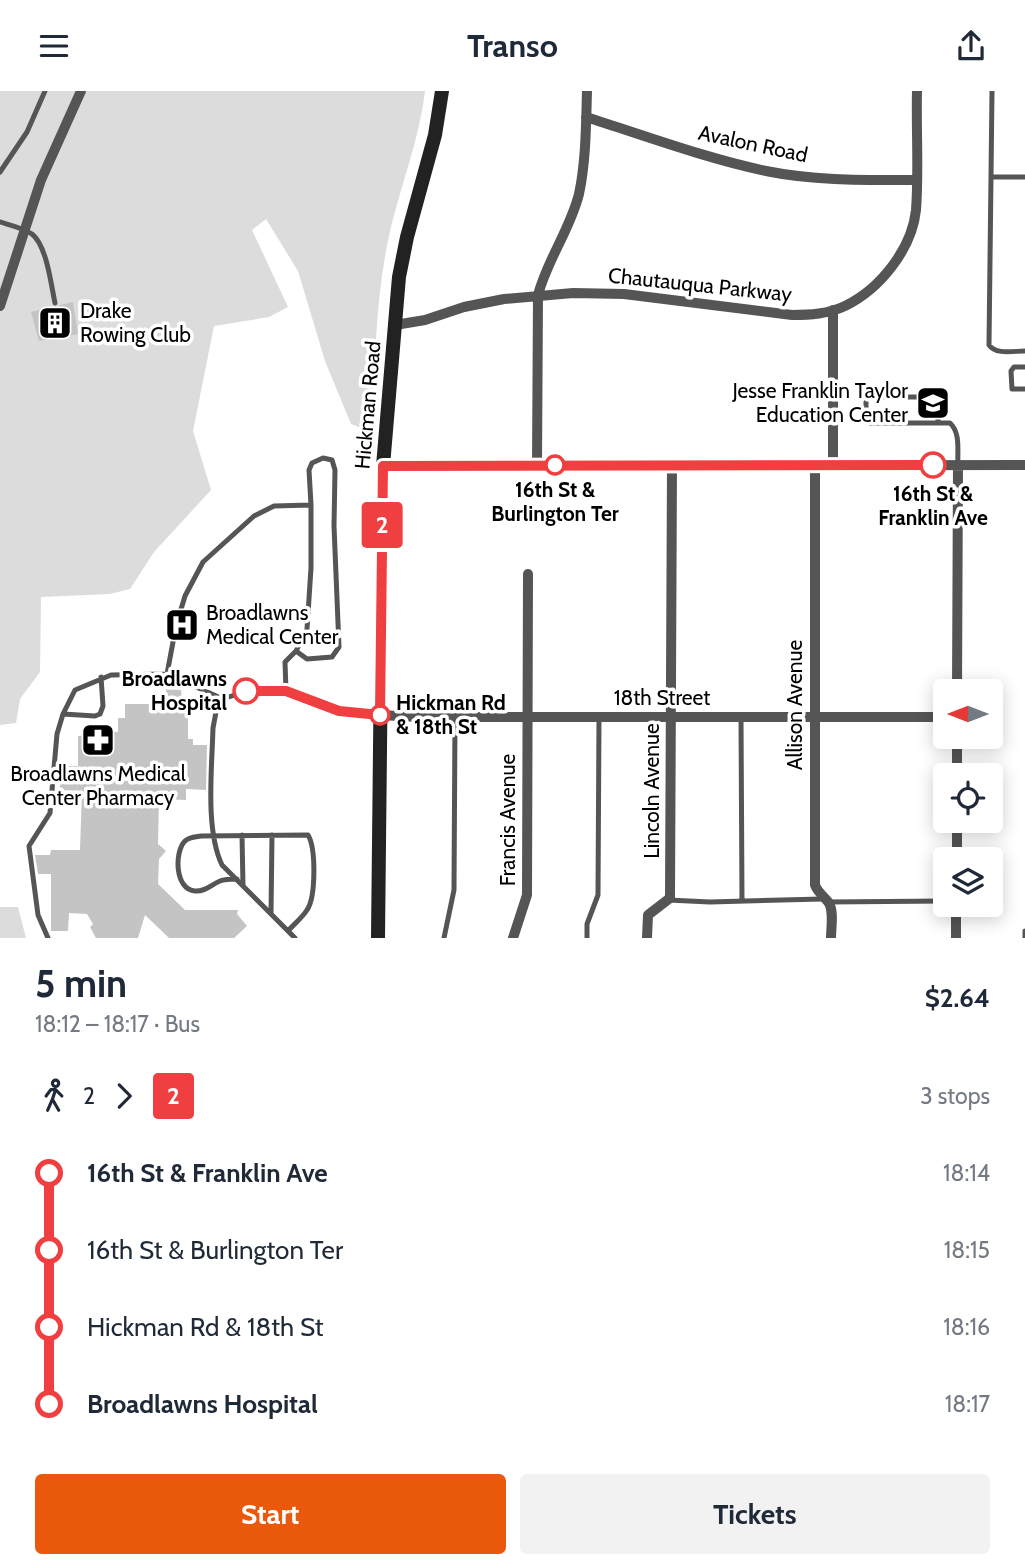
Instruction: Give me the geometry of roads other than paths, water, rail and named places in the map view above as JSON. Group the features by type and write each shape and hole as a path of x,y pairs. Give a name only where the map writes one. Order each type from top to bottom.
{"main road":[{"name":"Hickman Road","path":"378,938 383,466 399,277 435,135 442,91"}],"street":[{"path":"0,306 41,180 81,91"},
{"path":"537,465 538,295 562,242 579,194 587,91"},
{"name":"Chautauqua Parkway","path":"395,325 504,299 573,293 624,295 792,315 813,315 833,310 864,294 895,262 908,238 916,212 917,91"},
{"name":"Avalon Road","path":"586,117 716,159 769,171 823,178 916,180"},
{"path":"833,310 833,465"},
{"name":"Lincoln Avenue","path":"668,900 672,465"},
{"name":"Allison Avenue","path":"815,465 815,885 831,910 831,938"},
{"path":"957,679 958,465"},
{"path":"383,466 1025,465"},
{"name":"Francis Avenue","path":"513,938 527,895 528,574"},
{"name":"18th Street","path":"380,715 933,717"},
{"path":"647,938 648,915 668,900"},
{"path":"956,917 956,938"}],"lane":[{"path":"0,172 27,132 45,91"},
{"path":"992,91 989,345 992,350 997,351 1025,351"},
{"path":"991,177 1025,177"},
{"path":"0,222 25,230 38,241 46,262 55,303"},
{"path":"1025,367 1014,367 1011,371 1012,389 1025,389"},
{"path":"938,422 938,401 935,397 869,397 866,400 868,422 950,423 956,430 958,465"},
{"path":"286,691 285,662 296,650 307,629 311,568 309,470 312,463 323,458 332,460 335,470 334,526 339,647 332,657 307,659 296,650"},
{"path":"167,674 185,596 203,562 254,516 274,506 311,505"},
{"path":"48,938 38,915 29,846 50,814 57,734 75,690 101,677 167,674 223,699"},
{"path":"63,714 100,714 103,706 101,677"},
{"path":"295,938 222,865 216,852 212,836 213,728 216,712 223,699 246,691 286,691 339,711 380,715"},
{"path":"444,938 454,890 455,717"},
{"path":"587,938 587,924 598,895 599,717"},
{"path":"741,717 742,901"},
{"path":"242,835 243,886"},
{"path":"271,913 272,835"},
{"path":"237,879 223,880 197,891 187,889 181,883 179,865 184,842 190,838 212,836 308,835 313,842 313,893 308,909 288,931"},
{"path":"668,900 933,901"},
{"path":"1025,931 1025,938"}],"place":[{"name":"Drake Rowing Club","path":"55,323"},
{"name":"Jesse Franklin Taylor Education Center","path":"933,403"},
{"name":"16th St & Burlington Ter","path":"555,465"},
{"name":"16th St & Franklin Ave","path":"933,465"},
{"name":"Broadlawns Medical Center","path":"182,625"},
{"name":"Broadlawns Hospital","path":"246,691"},
{"name":"Hickman Rd & 18th St","path":"380,715"},
{"name":"Broadlawns Medical Center Pharmacy","path":"98,740"}]}
